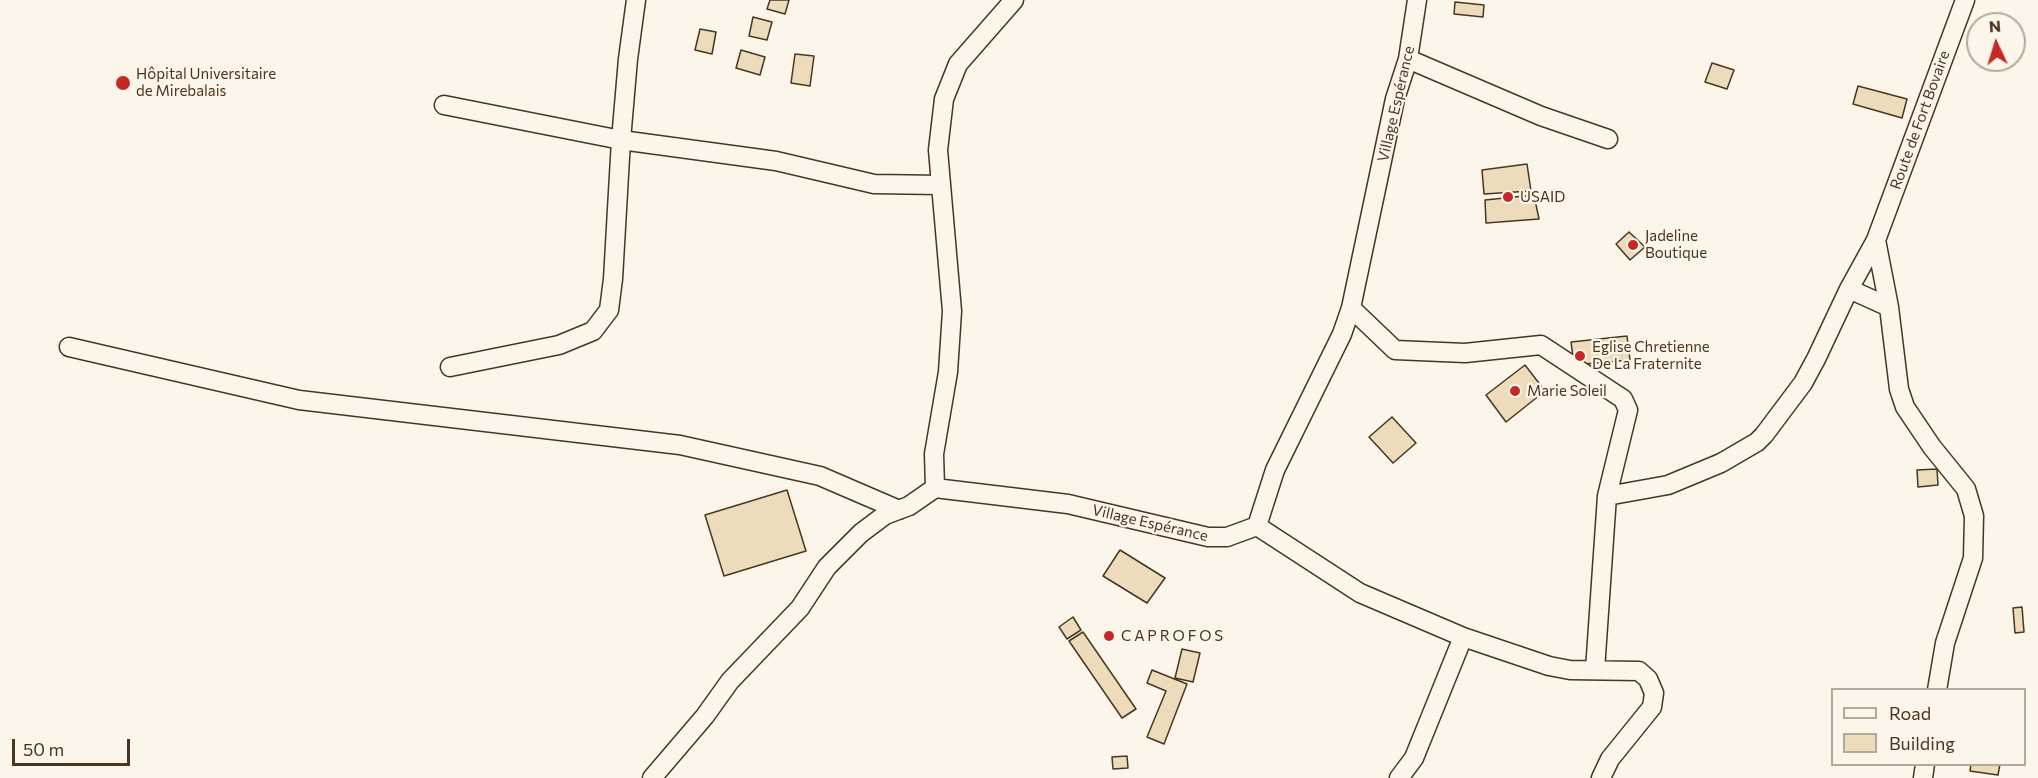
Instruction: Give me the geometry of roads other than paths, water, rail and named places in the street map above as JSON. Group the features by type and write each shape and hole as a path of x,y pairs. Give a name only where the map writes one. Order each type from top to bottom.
{"street":[{"path":"450,367 559,345 593,331 609,310 628,59 636,0"},
{"path":"652,778 705,716 730,681 800,608 827,567 861,533 885,515 909,506 935,488 934,454 948,372 952,311 938,150 944,99 958,64 1014,0"},
{"name":"Village Espérance","path":"935,488 1068,504 1208,537 1227,537 1257,526 1275,470 1342,334 1351,308 1395,99 1408,59 1417,0"},
{"name":"Route de Fort Bovaire","path":"1607,496 1668,485 1720,463 1757,442 1803,383 1876,240 1965,0"},
{"path":"1408,59 1541,116 1608,139"},
{"path":"444,105 621,140 768,159 874,184 940,184"},
{"path":"1876,240 1889,307 1899,389 1905,407 1932,447 1966,489 1974,516 1973,558 1945,644 1937,688"},
{"path":"1849,289 1889,307"},
{"path":"1351,308 1395,350 1464,353 1541,345 1623,399 1628,411 1607,496 1595,670"},
{"path":"69,346 299,400 680,445 820,476 899,510"},
{"path":"1257,526 1360,593 1463,637 1549,666 1570,670 1639,671 1648,679 1654,693 1652,707 1610,759 1601,778"},
{"path":"1399,778 1414,758 1463,637"}],"place":[{"name":"Hôpital Universitaire de Mirebalais","path":"123,83"},
{"name":"USAID","path":"1508,197"},
{"name":"Jadeline Boutique","path":"1633,245"},
{"name":"Eglise Chretienne De La Fraternite","path":"1580,356"},
{"name":"Marie Soleil","path":"1515,391"},
{"name":"C A P R O F O S","path":"1109,636"}]}
